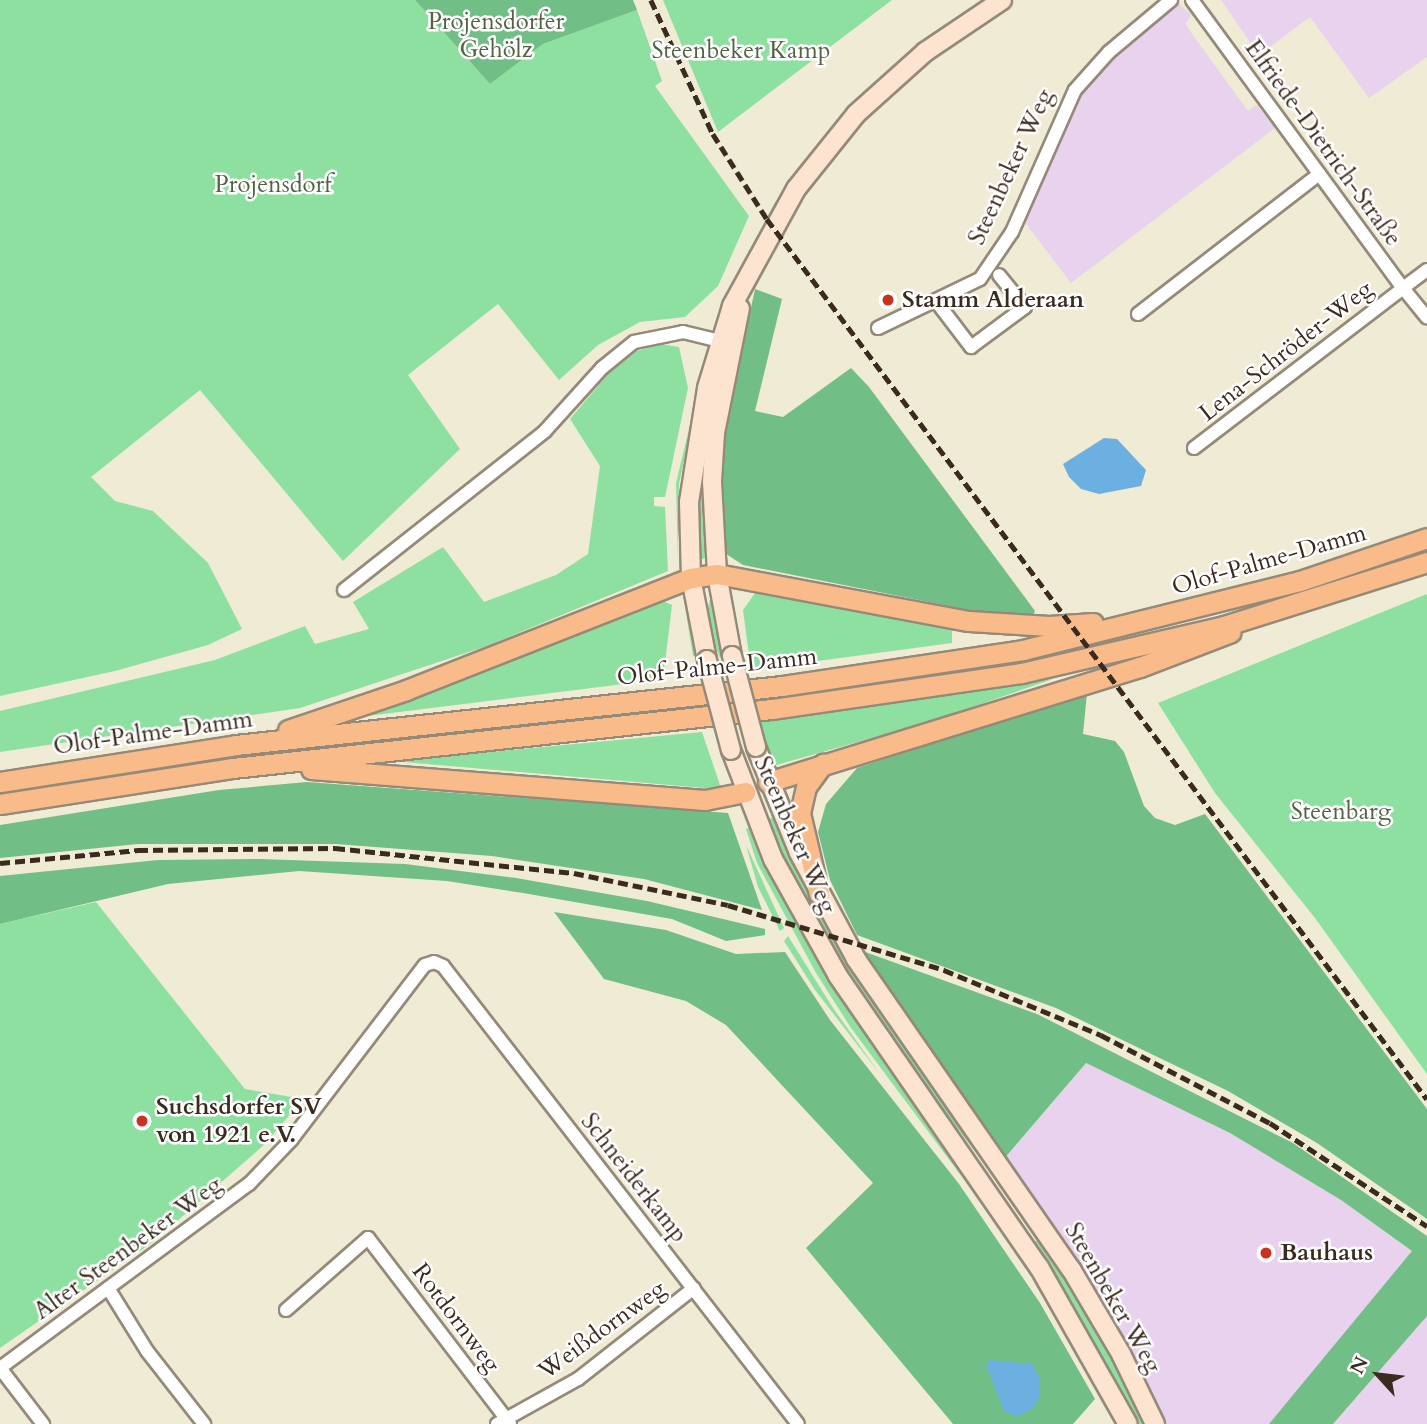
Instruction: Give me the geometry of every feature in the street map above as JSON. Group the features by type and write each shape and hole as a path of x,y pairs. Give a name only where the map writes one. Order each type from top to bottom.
{"highway":[{"name":"Olof-Palme-Damm","path":"0,782 236,745 880,673 1023,650 1300,581 1427,538"},
{"name":"Olof-Palme-Damm","path":"0,804 233,768 895,694 1115,653 1263,615 1427,562"},
{"path":"236,745 406,690 691,578 717,574 969,621 1049,626 1146,619"},
{"path":"768,782 1196,648 1263,615"},
{"path":"819,894 800,813 806,787 823,763"},
{"path":"233,768 349,770 705,800 745,792"}],"main road":[{"name":"Steenbeker Weg","path":"1002,0 925,52 856,114 796,189 747,278 725,342 691,483 691,578 707,660 731,750 745,792 792,897 838,976 1003,1214 1082,1336 1128,1424"},
{"name":"Steenbeker Weg","path":"725,342 712,463 717,574 732,656 768,782 819,894 884,1003 1023,1200 1110,1334 1155,1424"},
{"path":"745,792 768,782"},
{"path":"1003,1214 1023,1200"}],"street":[{"name":"Steenbeker Weg","path":"878,328 979,279 992,265 1012,232 1075,90 1109,52 1171,0"},
{"name":"Elfriede-Dietrich-Straße","path":"1192,0 1427,318"},
{"path":"1138,314 1319,174"},
{"path":"1403,288 1427,270"},
{"path":"936,300 971,347 1025,307 999,275"},
{"name":"Lena-Schröder-Weg","path":"1194,448 1403,288"},
{"path":"344,590 545,431 619,352 644,338 672,332 725,342"},
{"name":"Alter Steenbeker Weg","path":"0,1368 249,1184 291,1140 425,965 434,962"},
{"name":"Schneiderkamp","path":"434,962 443,966 798,1424"},
{"name":"Rotdornweg","path":"286,1310 368,1238 504,1422"},
{"path":"108,1288 147,1350 204,1424"},
{"name":"Weißdornweg","path":"504,1422 578,1378 694,1289"},
{"path":"0,1368 43,1424"}],"shaded area":[{"path":"1175,0 1191,15 1186,24 1248,111 1257,105 1275,128 1071,283 1020,216 1061,119 1092,73"},
{"path":"1221,0 1427,0 1427,57 1369,98 1310,17 1259,55"},
{"path":"1086,1063 1230,1133 1341,1200 1413,1252 1269,1424 1162,1424 1003,1160"},
{"path":"1427,1316 1427,1424 1333,1424"}],"green space":[{"name":"Projensdorf","path":"0,0 415,0 490,84 543,44 637,10 662,81 655,86 749,216 718,286 685,317 640,322 598,345 559,380 498,304 408,375 460,449 343,561 200,390 91,477 115,501 153,511 208,563 242,629 208,645 115,671 0,696"},
{"name":"Projensdorfer Gehölz","path":"415,0 633,0 637,10 543,44 490,84"},
{"name":"Steenbeker Kamp","path":"663,0 892,0 718,132"},
{"path":"983,0 988,0 905,59 835,126 777,205 727,299 774,204 833,125 903,57"},
{"path":"755,289 782,299 755,411 783,417 851,368 869,387 1035,611 1033,616 969,610 743,565 723,552 720,479 725,430"},
{"path":"660,344 679,347 688,388 665,497 654,497 654,506 665,507 668,571 487,646 300,708 0,752 0,711 215,660 305,626 315,644 369,629 353,602 443,547 484,602 556,575 588,554 600,466 570,419 609,373 637,351"},
{"path":"705,362 679,484 678,560 676,483"},
{"path":"706,426 711,558 700,559 700,496"},
{"path":"687,588 697,655 693,656 682,589"},
{"path":"758,589 952,629 952,643 751,670 743,610"},
{"name":"Steenbarg","path":"1427,594 1427,1074 1315,918 1215,793 1158,703"},
{"path":"660,600 672,605 663,679 351,718"},
{"path":"710,600 714,603 724,657 720,658 709,630 706,613"},
{"path":"1053,679 932,721 773,766 760,722"},
{"path":"1087,693 1083,734 1115,741 1124,752 1144,806 1155,818 1175,825 1205,814 1427,1109 1427,1219 1317,1143 1228,1091 1056,1008 857,935 830,880 818,832 826,804 857,768"},
{"path":"702,732 721,788 392,761"},
{"path":"307,782 728,813 762,910 644,879 492,856 336,844 138,844 0,858 0,825 219,790"},
{"path":"774,817 848,961 1005,1191 869,1012 788,873 765,821"},
{"path":"750,827 803,934 838,991 1012,1244 851,1028 816,973 757,863 746,829"},
{"path":"746,845 784,928 780,931 758,887"},
{"path":"260,859 405,864 516,878 647,901 765,929 765,935 726,941 672,919 523,893 447,881 299,871 168,884 0,924 0,876 158,860"},
{"name":"Suchsdorfer SV von 1921 e.V.","path":"96,902 245,1089 303,1099 265,1144 153,1242 0,1348 0,924"},
{"path":"554,912 666,930 736,954 785,952 830,1020 959,1184 1040,1303 1095,1399 1073,1424 953,1424 806,1248 873,1183 726,1025 686,1001 604,979"},
{"path":"788,936 833,1008 880,1074 815,990 784,941"},
{"path":"857,949 1037,1014 1293,1143 1427,1236 1427,1316 1333,1424 1269,1424 1412,1251 1341,1200 1230,1133 1086,1063 1003,1160"},
{"path":"1040,1238 1107,1346 1146,1424 1137,1424 1099,1351 1033,1243"}],"water":[{"path":"1104,438 1117,439 1146,470 1141,486 1099,494 1081,489 1069,477 1063,464"},
{"path":"990,1360 1032,1364 1040,1378 1040,1397 1031,1410 1017,1416 1004,1411 986,1365"}],"railway":[{"path":"651,0 713,134 767,219 1427,1099"},
{"path":"0,863 138,850 335,848 574,873 728,905 944,970 1101,1035 1270,1123 1427,1226"}],"place":[{"name":"Stamm Alderaan","path":"888,300"},
{"name":"Suchsdorfer SV von 1921 e.V.","path":"142,1121"},
{"name":"Bauhaus","path":"1266,1253"}]}
